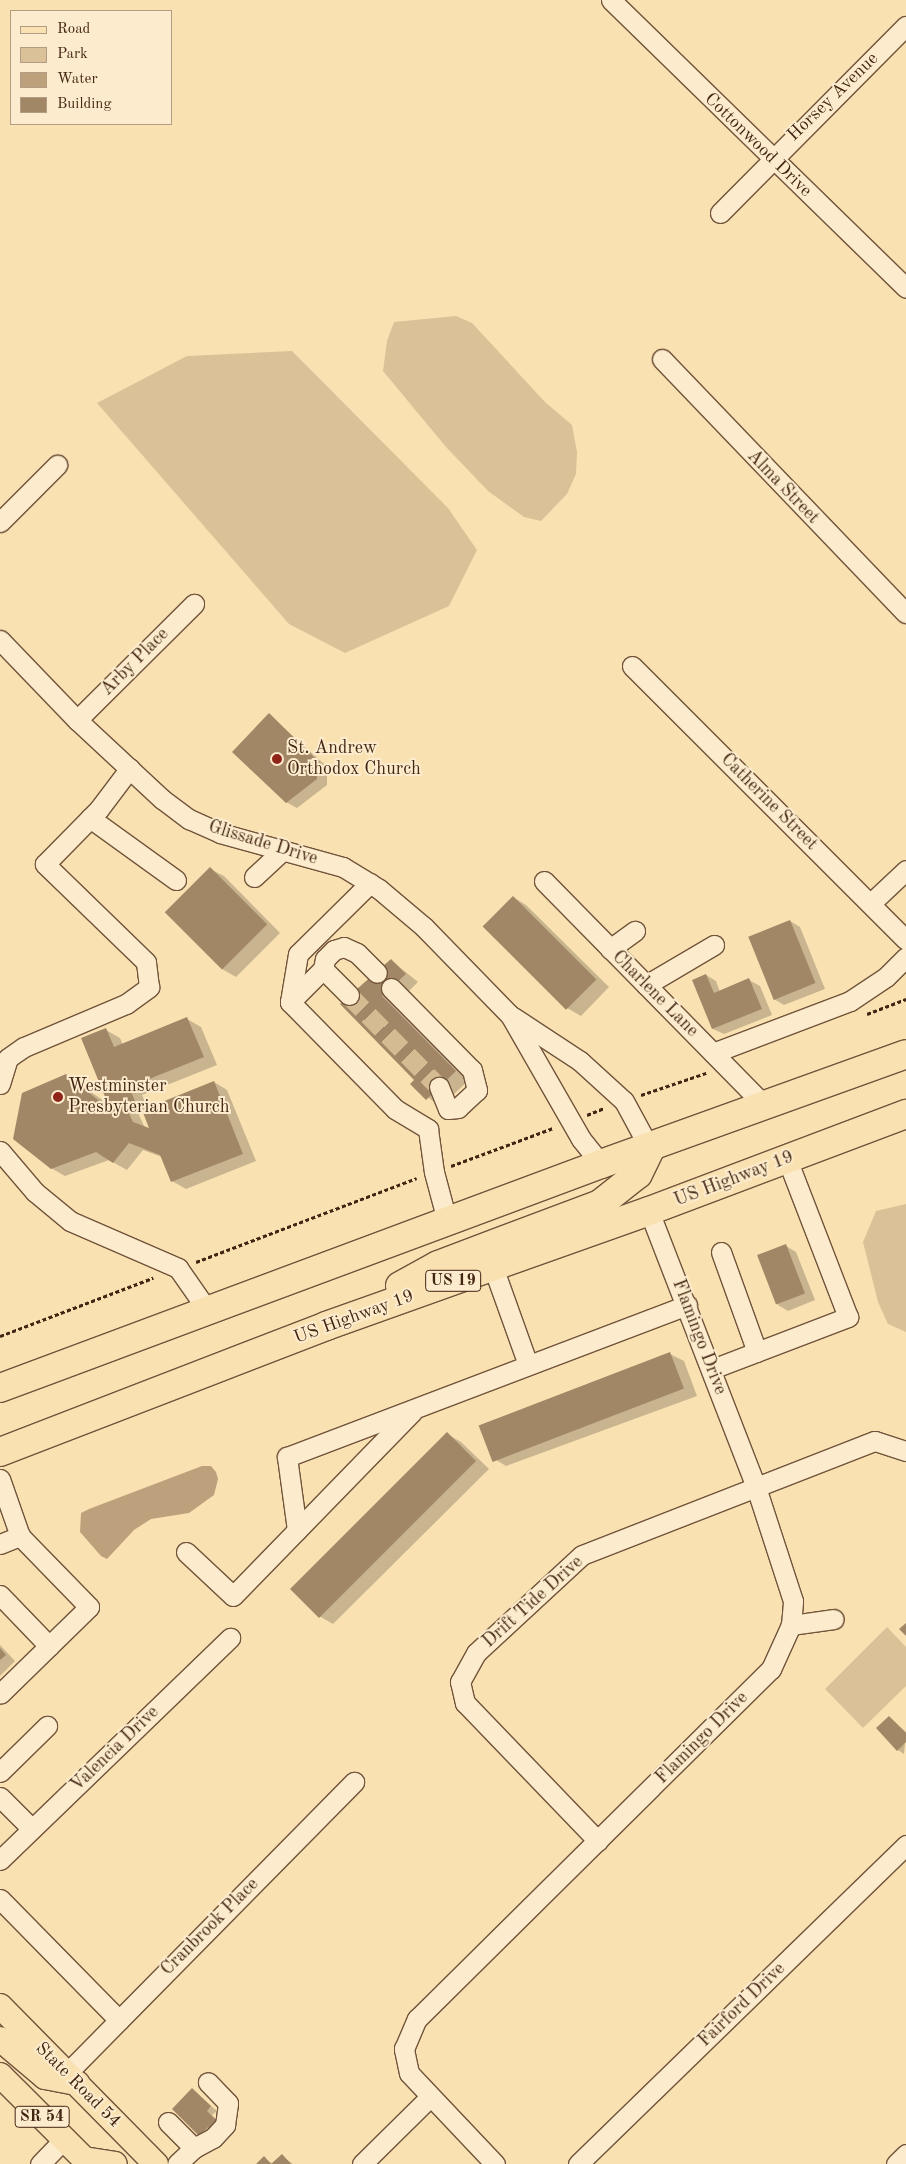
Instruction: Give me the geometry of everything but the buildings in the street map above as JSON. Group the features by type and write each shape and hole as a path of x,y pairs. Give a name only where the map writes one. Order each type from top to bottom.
{"highway":[{"path":"0,1388 601,1164 650,1148 906,1054"},
{"name":"US Highway 19","path":"0,1452 326,1326 649,1211 906,1114"},
{"path":"326,1326 438,1265 600,1204 638,1174 650,1148"}],"main road":[{"name":"State Road 54","path":"0,2006 156,2164"},
{"path":"0,2039 45,2077 72,2078"},
{"name":"SR 54","path":"0,2075 87,2162"},
{"path":"87,2162 115,2164"}],"street":[{"name":"Cottonwood Drive","path":"610,0 906,288"},
{"name":"Horsey Avenue","path":"720,213 771,158 906,26"},
{"name":"Alma Street","path":"662,359 906,613"},
{"path":"0,522 57,466"},
{"name":"Arby Place","path":"77,720 194,604"},
{"name":"Glissade Drive","path":"0,640 77,720 189,819 220,833 344,867 370,883 424,927 510,1015 580,1061 624,1101 650,1148"},
{"name":"Catherine Street","path":"632,666 906,940"},
{"path":"0,1084 8,1058 24,1047 126,1004 149,987 146,962 45,864 90,818 130,768"},
{"path":"90,818 176,880"},
{"path":"254,878 283,850"},
{"path":"871,903 906,870"},
{"name":"Charlene Lane","path":"544,882 766,1106"},
{"path":"290,1002 298,954 370,883"},
{"path":"610,949 635,931"},
{"path":"646,986 714,945"},
{"path":"290,1002 323,969 325,959 334,950 344,948 357,953 377,973"},
{"path":"713,1053 850,1001 886,977 906,956"},
{"path":"323,969 349,995"},
{"path":"391,988 472,1070 477,1090 458,1108 448,1108 428,1129"},
{"path":"290,1002 395,1109 428,1129"},
{"name":"Glissade Drive","path":"510,1015 581,1139 601,1164"},
{"path":"439,1087 448,1108"},
{"path":"428,1129 434,1172 447,1221"},
{"path":"0,1151 35,1192 70,1221 178,1268 208,1311"},
{"path":"712,1370 848,1317 787,1159"},
{"name":"Flamingo Drive","path":"430,2097 408,2073 404,2049 417,2019 771,1669 792,1625 793,1601 756,1487 649,1211"},
{"path":"721,1252 758,1352"},
{"path":"493,1267 528,1365"},
{"path":"297,1530 287,1457 687,1305"},
{"path":"186,1552 233,1596 416,1408"},
{"name":"Drift Tide Drive","path":"598,1841 465,1703 460,1682 476,1653 582,1555 876,1441 906,1451"},
{"path":"0,1479 20,1536 89,1606 0,1694"},
{"path":"0,1544 20,1536"},
{"path":"0,1595 49,1646"},
{"path":"792,1625 834,1619"},
{"name":"Valencia Drive","path":"0,1860 230,1638"},
{"path":"0,1772 47,1726"},
{"name":"Cranbrook Place","path":"72,2078 119,2020 354,1782"},
{"path":"0,1798 32,1829"},
{"name":"Fairford Drive","path":"578,2164 906,1845"},
{"path":"0,1899 119,2020"},
{"path":"177,2164 194,2148 213,2138 225,2126 228,2103 208,2082"},
{"path":"362,2164 430,2097 495,2164"},
{"path":"168,2122 194,2148"},
{"path":"40,2164 64,2139"},
{"path":"896,2164 906,2154"}],"green space":[{"path":"456,316 472,323 545,402 572,425 577,452 576,474 567,494 541,521 524,517 488,491 446,447 383,371 387,341 394,322"},
{"path":"292,351 448,508 477,550 449,606 345,653 289,624 97,403 187,356"},
{"path":"906,1204 906,1332 888,1324 878,1302 863,1242 876,1211"},
{"path":"887,1627 906,1647 906,1686 863,1728 825,1689"}],"water":[{"path":"202,1466 211,1466 216,1472 218,1479 214,1495 189,1513 151,1519 134,1530 107,1559 101,1556 80,1532 81,1513"}],"tunnel":[{"path":"349,995 439,1087"}],"place":[{"name":"St. Andrew Orthodox Church","path":"277,759"},
{"name":"Westminster Presbyterian Church","path":"58,1097"}]}
